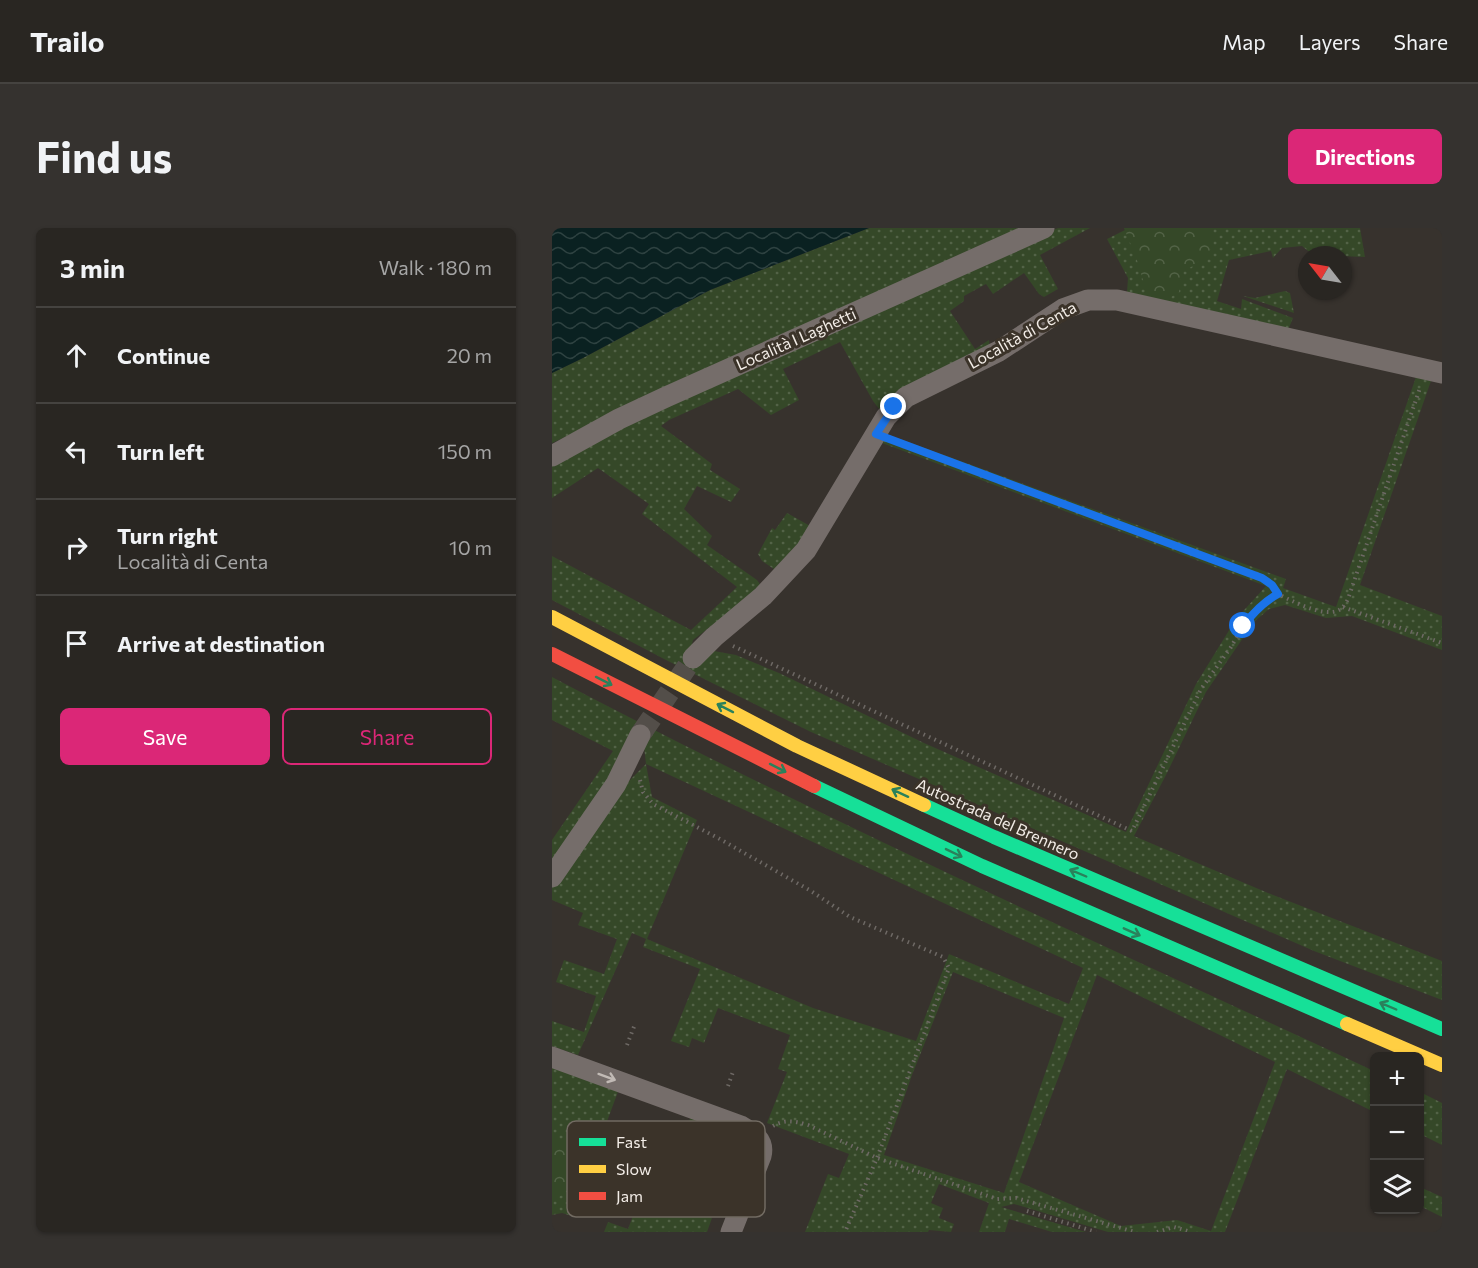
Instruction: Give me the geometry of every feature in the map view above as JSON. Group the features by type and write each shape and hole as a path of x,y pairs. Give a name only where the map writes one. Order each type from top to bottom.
{"highway":[{"name":"Autostrada del Brennero","path":"552,617 797,746 994,837 1442,1029"},
{"path":"552,654 789,774 982,866 1442,1065"},
{"path":"1209,930 1278,942"}],"street":[{"name":"Località I Laghetti","path":"552,456 619,419 666,397 1044,228"},
{"name":"Località di Centa","path":"693,658 763,596 806,550 894,407 906,397 999,351 1077,302 1118,300 1434,372"},
{"path":"552,877 616,784 640,735"},
{"path":"552,1057 727,1121"},
{"path":"731,1232 737,1217"}],"path":[{"path":"876,434 1262,578 1272,585 1278,594 1321,612 1338,611 1348,599 1434,372"},
{"path":"714,637 1132,831 1201,689 1254,611 1278,594"},
{"path":"1343,607 1442,643"},
{"path":"626,764 637,774 643,792 653,804 811,891 850,917 943,957 949,968 877,1158 845,1232"},
{"path":"627,1045 635,1024"},
{"path":"728,1086 734,1070"},
{"path":"775,1125 782,1121 797,1121 877,1158 997,1199 1016,1198 1135,1232"},
{"path":"1027,1211 1096,1232"},
{"path":"1157,1232 1174,1227 1191,1232"}],"green space":[{"path":"869,228 1027,228 552,443 552,373 710,290"},
{"path":"1058,228 1090,228 1040,255 1058,289 1044,297 1039,294 1024,273 993,294 986,284 964,296 964,301 950,311 975,349 989,340 990,349 883,414 873,401 840,342 783,369 799,400 771,415 738,389 669,420 661,426 712,464 710,470 740,489 731,502 697,486 684,509 712,536 707,545 757,580 762,587 693,640 689,656 714,651 736,655 779,673 924,743 1126,832 1196,684 1236,619 1266,586 882,443 886,434 1286,579 1283,588 1336,607 1416,377 1432,378 1360,585 1442,616 1442,650 1352,616 1326,618 1285,605 1269,609 1254,622 1206,692 1134,836 1268,893 1442,961 1442,1000 1314,951 811,732 552,600 552,556 691,630 737,587 642,514 649,504 598,468 552,498 552,465 615,427"},
{"path":"1124,228 1360,228 1365,257 1352,256 1352,246 1298,246 1282,248 1273,258 1271,251 1229,260 1217,301 1241,309 1242,299 1293,318 1288,330 1127,292 1128,278 1107,239 1125,230"},
{"path":"1124,228 1212,228 1213,242 1206,256 1182,272 1179,292 1163,302 1149,300 1136,257"},
{"path":"1285,291 1290,293 1294,313 1243,296 1255,298"},
{"path":"787,513 812,527 781,565 774,569 762,561 758,554 772,528 775,530"},
{"path":"552,677 858,830 1370,1069 1370,1110 1287,1069 1225,1232 1108,1232 1014,1204 1001,1207 1086,1232 1052,1232 1009,1219 1005,1232 979,1232 989,1203 939,1184 931,1203 943,1208 939,1218 954,1224 951,1232 929,1230 928,1232 805,1232 828,1174 839,1178 849,1154 767,1123 787,1072 778,1069 790,1035 718,1008 704,1043 692,1038 689,1047 671,1041 700,969 643,947 646,939 632,933 578,1055 552,1046 552,1021 584,1032 596,996 556,982 564,960 604,974 617,939 578,925 583,913 552,900 552,887 629,781 646,764 643,737 616,769 552,862 552,840 613,751 552,720","holes":["646,764 1083,968 1069,1004 949,954 916,1041 813,1008 647,939 697,820 652,797","953,972 1064,1018 1004,1193 884,1155 912,1075","1097,975 1275,1062 1211,1231 1177,1220 1121,1226 1019,1182"]},
{"path":"552,1066 619,1089 607,1121 567,1121 567,1214 552,1215"},
{"path":"1424,1094 1442,1103 1442,1145 1424,1136"},
{"path":"691,1116 703,1121 689,1121"},
{"path":"552,1141 567,1141 567,1190 552,1199"},
{"path":"1424,1189 1442,1197 1442,1217 1424,1208"},
{"path":"633,1217 712,1218 707,1232 604,1232 608,1222 628,1229"}],"water":[{"path":"552,228 869,228 710,290 552,373"}],"tunnel":[{"path":"640,735 693,658"}],"traffic: fast":[{"path":"814,786 982,866 1347,1024"},
{"path":"924,805 1442,1029"}],"traffic: slow":[{"path":"552,617 797,746 924,805"},
{"path":"1347,1024 1442,1065"}],"traffic: jam":[{"path":"552,654 814,786"}],"route":[{"path":"894,407 876,434 1262,578 1272,585 1278,594 1254,611 1243,626"}]}
